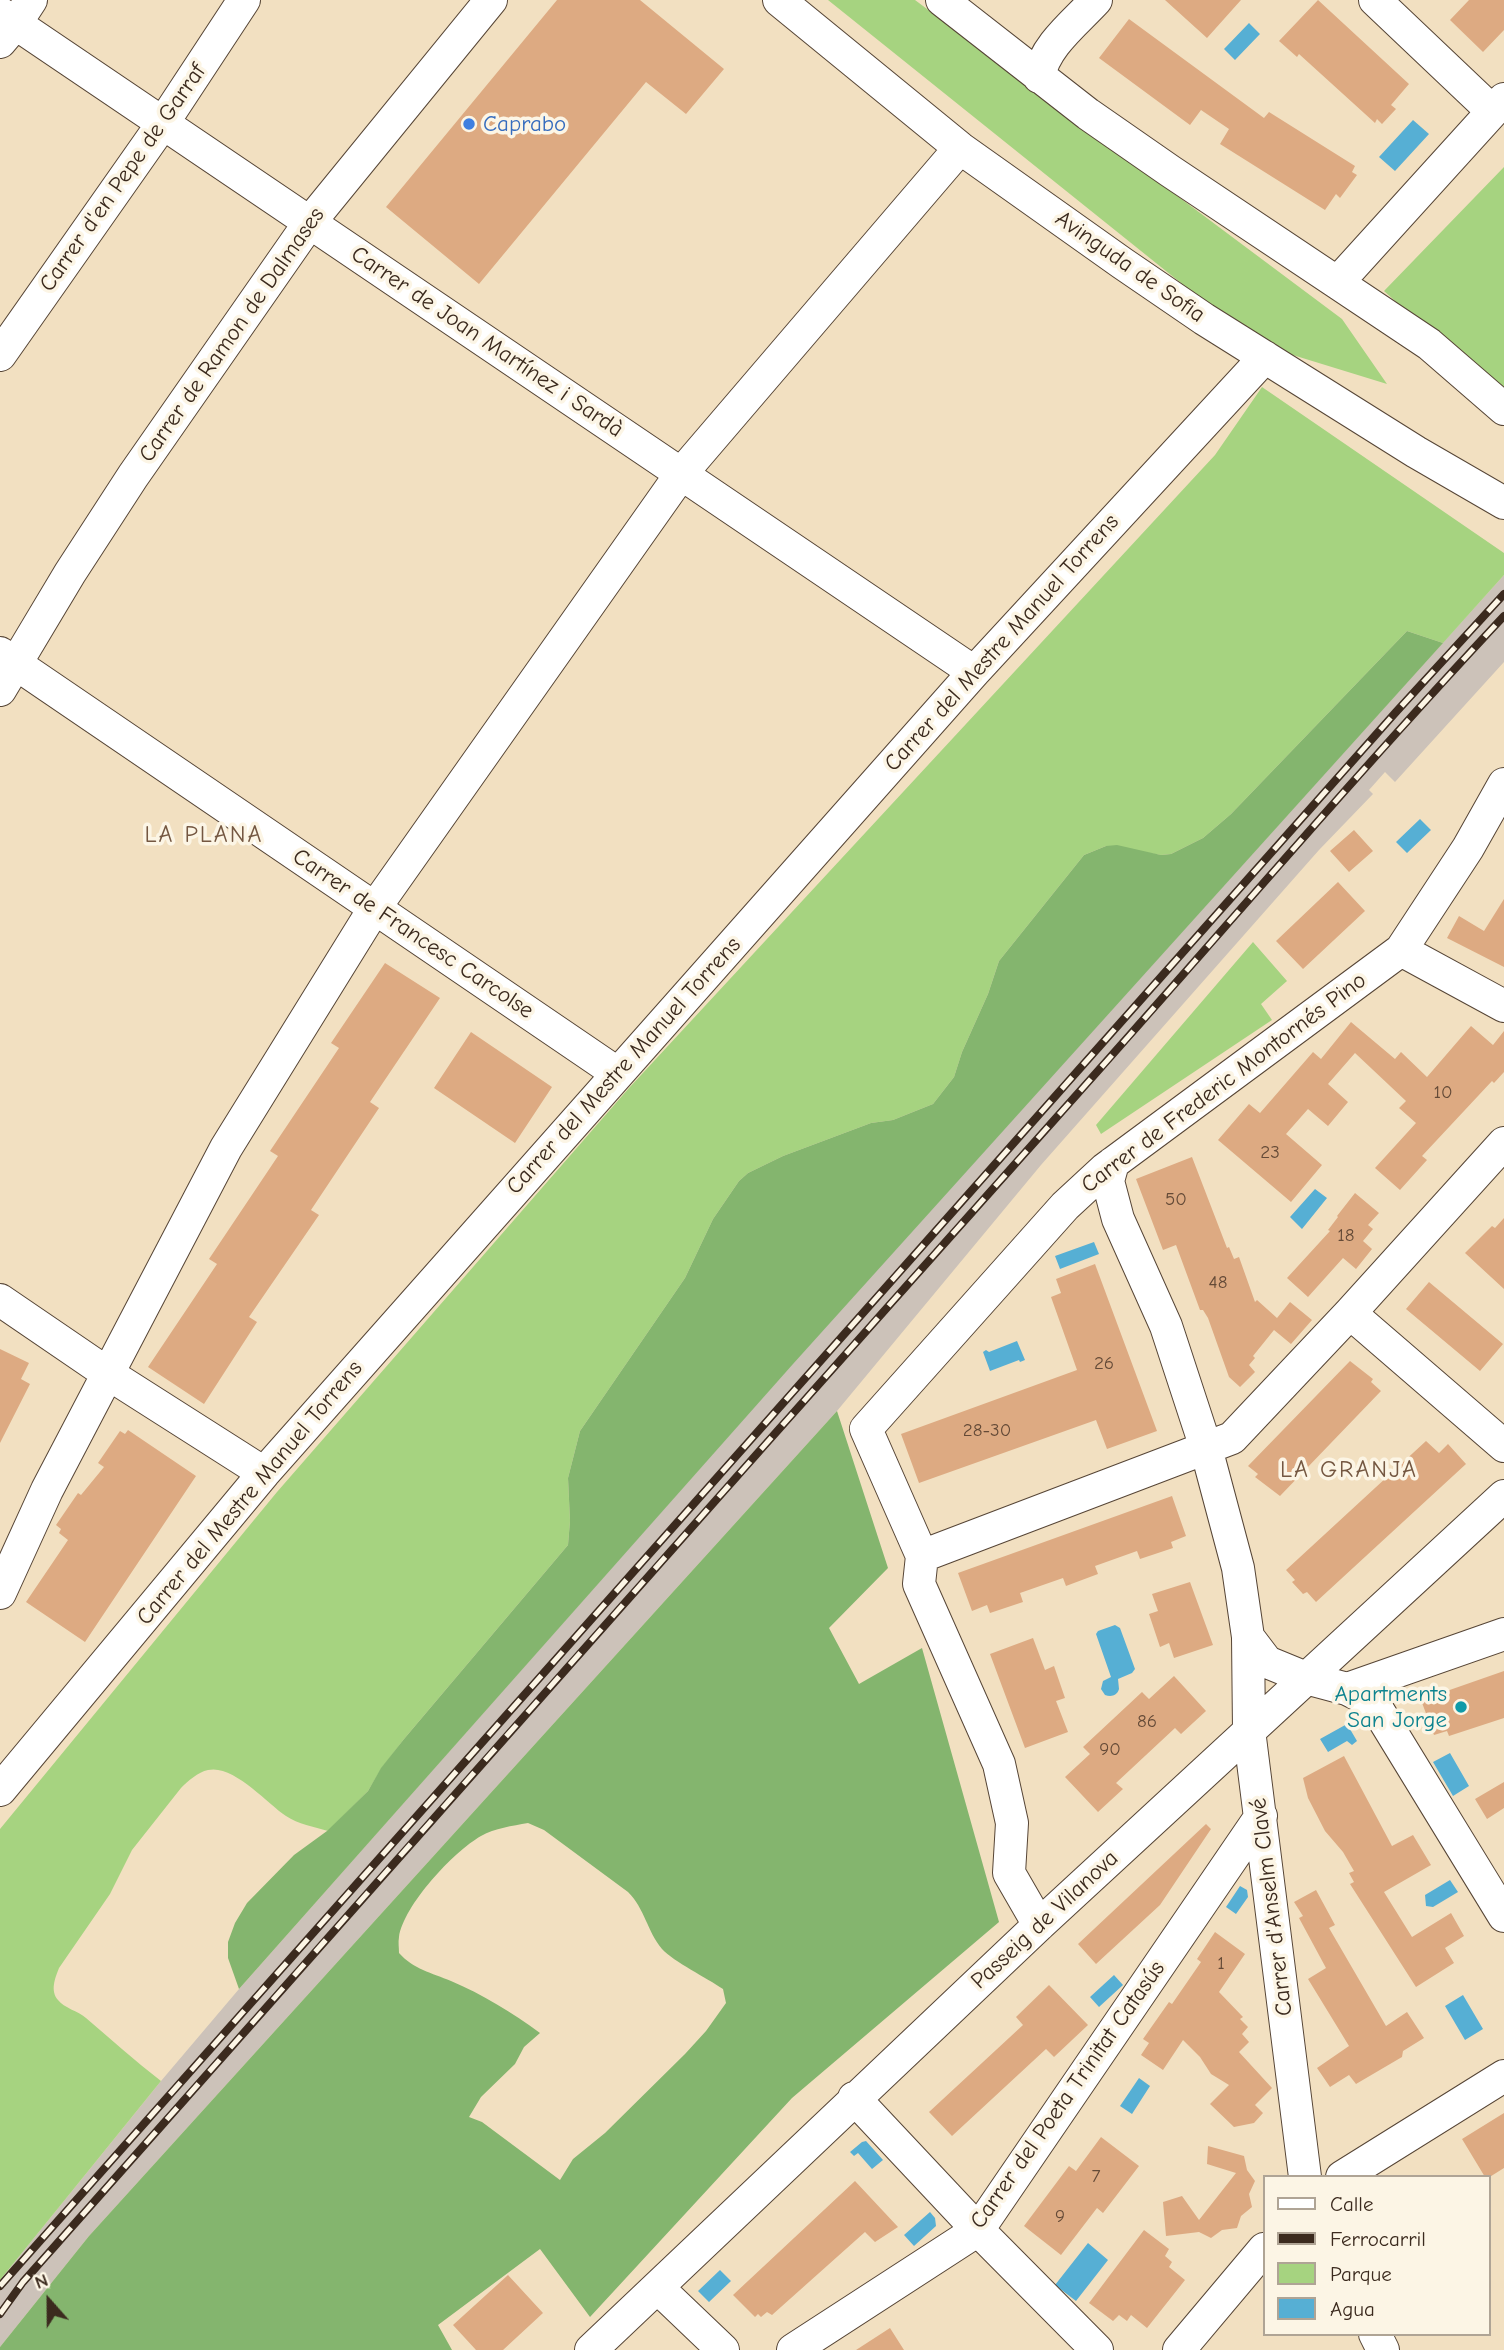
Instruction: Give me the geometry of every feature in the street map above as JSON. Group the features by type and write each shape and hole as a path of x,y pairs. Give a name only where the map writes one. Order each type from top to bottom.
{"street":[{"name":"Carrer d'en Pepe de Garraf","path":"0,355 163,123 244,0"},
{"name":"Carrer de Ramon de Dalmases","path":"0,690 8,658 70,573 133,476 310,222 491,0"},
{"name":"Avinguda de Sofia","path":"779,0 960,148 1122,263 1416,452 1504,503"},
{"path":"942,0 1039,77 1170,171 1429,344 1504,409"},
{"path":"1039,77 1041,65 1049,52 1096,0"},
{"path":"1338,282 1498,105 1375,0"},
{"name":"Carrer de Joan Martínez i Sardà","path":"12,20 974,672"},
{"path":"0,1593 47,1490 226,1148 374,909 681,474 960,148"},
{"name":"Carrer del Mestre Manuel Torrens","path":"0,1790 264,1473 617,1073 974,672 1265,357"},
{"name":"Carrer de Francesc Carcolse","path":"8,658 617,1073"},
{"name":"Carrer de Frederic Montornés Pino","path":"922,1556 866,1429 1065,1206 1113,1163 1401,950 1468,848 1504,784"},
{"path":"1401,950 1504,1006"},
{"path":"1039,1925 1009,1873 1012,1823 999,1765 919,1584 922,1556 1232,1437 1350,1313 1504,1143"},
{"name":"Carrer d'Anselm Clavé","path":"1113,1163 1108,1181 1118,1219 1166,1325 1206,1448 1238,1568 1248,1637 1249,1730 1305,2175"},
{"path":"1065,1206 1091,1205 1118,1219"},
{"path":"0,1300 107,1373 264,1473"},
{"path":"1350,1313 1504,1446"},
{"name":"Passeig de Vilanova","path":"591,2350 854,2098 1504,1496"},
{"path":"1347,1689 1504,1634"},
{"path":"1248,1637 1267,1662 1306,1678 1347,1689 1373,1702 1504,1916"},
{"name":"Carrer del Poeta Trinitat Catasús","path":"793,2350 978,2230 1261,1816"},
{"path":"1345,2175 1504,2076"},
{"path":"854,2098 978,2230 1097,2350"},
{"path":"1179,2350 1262,2251"},
{"path":"658,2288 723,2350"}],"shaded area":[{"path":"1504,575 1504,662 1395,782 1385,772 1369,790 1373,794 1319,850 1041,1165 837,1411 89,2236 0,2347 0,2280 239,1989 792,1364"}],"green space":[{"path":"828,0 915,0 1342,319 1387,384 1257,344"},
{"path":"1504,167 1504,399 1384,291"},
{"path":"1262,387 1504,553 1504,575 1443,643 1407,631 1231,814 1203,838 1171,854 1161,855 1106,846 1084,855 999,961 954,1077 933,1104 893,1120 871,1123 783,1156 748,1173 739,1181 713,1219 685,1278 580,1431 568,1478 568,1545 404,1739 368,1791 328,1831 291,1819 239,1778 218,1770 201,1773 181,1788 132,1850 110,1894 59,1968 54,1984 54,1993 61,2003 86,2018 161,2081 0,2280 0,1829 277,1492 629,1088 1215,455"},
{"path":"1407,631 1443,643 793,1364 239,1989 228,1958 228,1942 247,1903 294,1855 327,1831 368,1791 381,1768 404,1739 568,1545 568,1478 580,1431 685,1278 713,1219 739,1181 748,1173 783,1156 871,1123 893,1120 933,1104 954,1077 999,961 1084,855 1106,846 1117,845 1161,855 1171,854 1203,838 1231,814"},
{"path":"1253,942 1287,981 1261,1004 1272,1020 1101,1134 1096,1125"},
{"path":"837,1411 888,1568 829,1628 859,1684 922,1648 999,1922 792,2098 590,2317 540,2249 438,2325 452,2350 0,2350 89,2236","holes":["528,1823 544,1830 628,1892 662,1949 723,1989 726,2003 685,2054 605,2133 573,2159 560,2180 482,2122 469,2117 481,2097 515,2064 524,2047 540,2033 486,1998 423,1970 399,1953 399,1937 410,1910 431,1881 457,1854 492,1831"]}],"water":[{"path":"1249,23 1260,34 1235,60 1224,49"},
{"path":"1413,120 1429,134 1395,171 1379,157"},
{"path":"1420,819 1431,830 1407,853 1396,842"},
{"path":"1315,1189 1327,1198 1302,1229 1290,1217"},
{"path":"1094,1242 1099,1254 1060,1269 1055,1256"},
{"path":"1017,1341 1025,1360 990,1371 983,1352"},
{"path":"1115,1625 1120,1628 1135,1669 1118,1679 1118,1691 1109,1696 1101,1689 1103,1681 1111,1677 1096,1634"},
{"path":"1347,1724 1357,1741 1352,1745 1347,1741 1328,1752 1320,1739"},
{"path":"1450,1753 1469,1786 1453,1796 1433,1762"},
{"path":"1450,1880 1458,1892 1433,1907 1426,1906 1425,1895"},
{"path":"1240,1886 1247,1890 1248,1897 1236,1914 1226,1907"},
{"path":"1114,1975 1123,1985 1099,2007 1090,1997"},
{"path":"1463,1995 1483,2029 1465,2040 1445,2006"},
{"path":"1139,2078 1150,2086 1132,2114 1120,2106"},
{"path":"866,2141 883,2160 872,2169 858,2153 854,2156 850,2152"},
{"path":"930,2212 935,2218 936,2226 914,2246 904,2235"},
{"path":"1088,2243 1108,2260 1076,2301 1055,2285"},
{"path":"720,2270 731,2281 709,2302 698,2291"}],"building":[{"path":"557,0 640,0 724,69 686,114 646,82 479,284 386,207"},
{"path":"1165,0 1241,0 1207,38"},
{"path":"1318,0 1409,84 1391,105 1396,109 1382,124 1377,119 1375,123 1299,54 1297,57 1279,41"},
{"path":"1469,0 1504,0 1504,30 1483,52 1450,20"},
{"path":"1129,19 1264,118 1269,112 1355,166 1352,172 1357,175 1340,198 1336,194 1325,210 1220,144 1229,129 1201,110 1190,125 1099,58"},
{"path":"1354,830 1373,851 1349,872 1330,851"},
{"path":"1338,882 1365,911 1303,969 1276,941"},
{"path":"1504,899 1504,967 1447,938 1459,916 1484,931"},
{"path":"385,963 440,998 370,1102 379,1108 311,1210 319,1215 249,1317 257,1322 204,1404 148,1367 217,1264 209,1259 278,1156 270,1151 339,1048 331,1043"},
{"path":"1351,1022 1395,1059 1401,1052 1427,1077 1471,1026 1493,1045 1504,1031 1504,1072 1494,1083 1492,1081 1422,1156 1427,1160 1400,1190 1375,1168 1416,1123 1399,1108 1406,1101 1355,1053 1328,1084 1348,1102 1328,1126 1308,1109 1286,1134 1322,1165 1291,1202 1218,1140 1249,1104 1260,1113 1313,1052 1321,1059"},
{"path":"471,1032 552,1087 515,1143 434,1088"},
{"path":"1192,1157 1227,1248 1229,1247 1234,1259 1239,1257 1255,1302 1257,1300 1277,1318 1290,1302 1312,1320 1291,1344 1274,1330 1253,1356 1255,1358 1249,1365 1255,1372 1240,1387 1229,1377 1208,1318 1203,1310 1200,1310 1176,1245 1163,1250 1136,1179"},
{"path":"1355,1193 1379,1213 1368,1225 1373,1229 1363,1241 1372,1249 1356,1269 1343,1258 1308,1297 1287,1278 1330,1231 1328,1230 1337,1216"},
{"path":"1504,1218 1504,1289 1465,1253"},
{"path":"1095,1264 1157,1431 1107,1449 1096,1420 919,1483 901,1434 1077,1370 1051,1297 1061,1293 1056,1279"},
{"path":"1429,1282 1503,1344 1480,1371 1406,1309"},
{"path":"0,1349 29,1363 21,1379 30,1384 0,1443"},
{"path":"1350,1361 1373,1379 1371,1382 1381,1391 1280,1496 1255,1477 1258,1474 1248,1466"},
{"path":"128,1430 196,1476 85,1642 26,1602 68,1540 59,1533 61,1529 56,1525 78,1493 81,1495 104,1467 98,1463 120,1431 125,1434"},
{"path":"1426,1441 1439,1453 1448,1444 1466,1464 1316,1602 1307,1592 1303,1594 1286,1570"},
{"path":"1172,1496 1186,1536 1171,1542 1173,1548 1140,1559 1137,1551 1095,1566 1098,1574 1066,1586 1063,1578 1020,1593 1023,1602 990,1613 987,1605 972,1611 958,1573"},
{"path":"1190,1582 1213,1645 1174,1658 1169,1643 1160,1647 1149,1614 1158,1611 1152,1594"},
{"path":"1033,1638 1045,1670 1054,1666 1065,1698 1056,1701 1068,1732 1025,1748 990,1654"},
{"name":"Apartments San Jorge","path":"1504,1671 1504,1718 1449,1736 1447,1731 1434,1735 1421,1700"},
{"path":"1174,1676 1206,1711 1181,1734 1175,1728 1116,1783 1123,1789 1098,1812 1065,1777 1090,1754 1083,1747 1142,1692 1149,1699"},
{"path":"1344,1756 1392,1846 1413,1835 1431,1865 1384,1892 1412,1937 1451,1913 1464,1936 1445,1948 1454,1963 1416,1987 1350,1884 1354,1882 1349,1873 1354,1871 1343,1852 1325,1831 1308,1798 1303,1778"},
{"path":"1504,1782 1504,1808 1487,1819 1475,1799"},
{"path":"1206,1824 1211,1829 1160,1905 1096,1964 1078,1944"},
{"path":"1316,1890 1335,1925 1329,1928 1386,2026 1407,2012 1424,2038 1403,2051 1402,2057 1356,2084 1349,2075 1330,2087 1317,2068 1349,2046 1308,1979 1326,1968 1299,1918 1303,1916 1294,1902"},
{"path":"1215,1932 1245,1954 1219,1992 1243,2017 1240,2019 1248,2027 1242,2034 1249,2042 1239,2052 1272,2088 1255,2105 1263,2113 1254,2123 1234,2127 1210,2104 1229,2085 1211,2074 1200,2057 1183,2040 1163,2070 1141,2055 1149,2043 1143,2039 1169,2002 1172,2004 1201,1962 1197,1959"},
{"path":"1049,1985 1088,2025 1054,2057 1046,2049 952,2136 929,2112 1023,2025 1016,2017"},
{"path":"1504,2113 1504,2168 1490,2177 1484,2175 1462,2139"},
{"path":"1101,2137 1139,2166 1103,2213 1097,2208 1061,2255 1024,2226 1069,2166 1076,2171"},
{"path":"1208,2146 1244,2156 1247,2170 1255,2181 1249,2194 1252,2207 1241,2216 1237,2228 1222,2230 1211,2238 1199,2232 1166,2236 1163,2202 1182,2196 1199,2220 1236,2173 1207,2164"},
{"path":"855,2181 898,2227 875,2242 865,2232 772,2315 767,2312 761,2317 758,2314 755,2317 733,2295"},
{"path":"1144,2230 1169,2249 1165,2256 1172,2262 1169,2267 1185,2280 1147,2328 1131,2315 1127,2321 1119,2315 1113,2321 1089,2303"},
{"path":"508,2275 543,2313 503,2350 476,2350 453,2325"},
{"path":"890,2328 904,2350 856,2350"}],"railway":[{"path":"0,2286 1396,712 1504,594"},
{"path":"0,2314 23,2282 283,1988 1337,799 1504,616"}],"place":[{"name":"Caprabo","path":"469,124"},
{"name":"Apartments San Jorge","path":"1461,1707"}],"district":[{"name":"LA PLANA","path":"204,835"},
{"name":"LA GRANJA","path":"1349,1470"}]}
